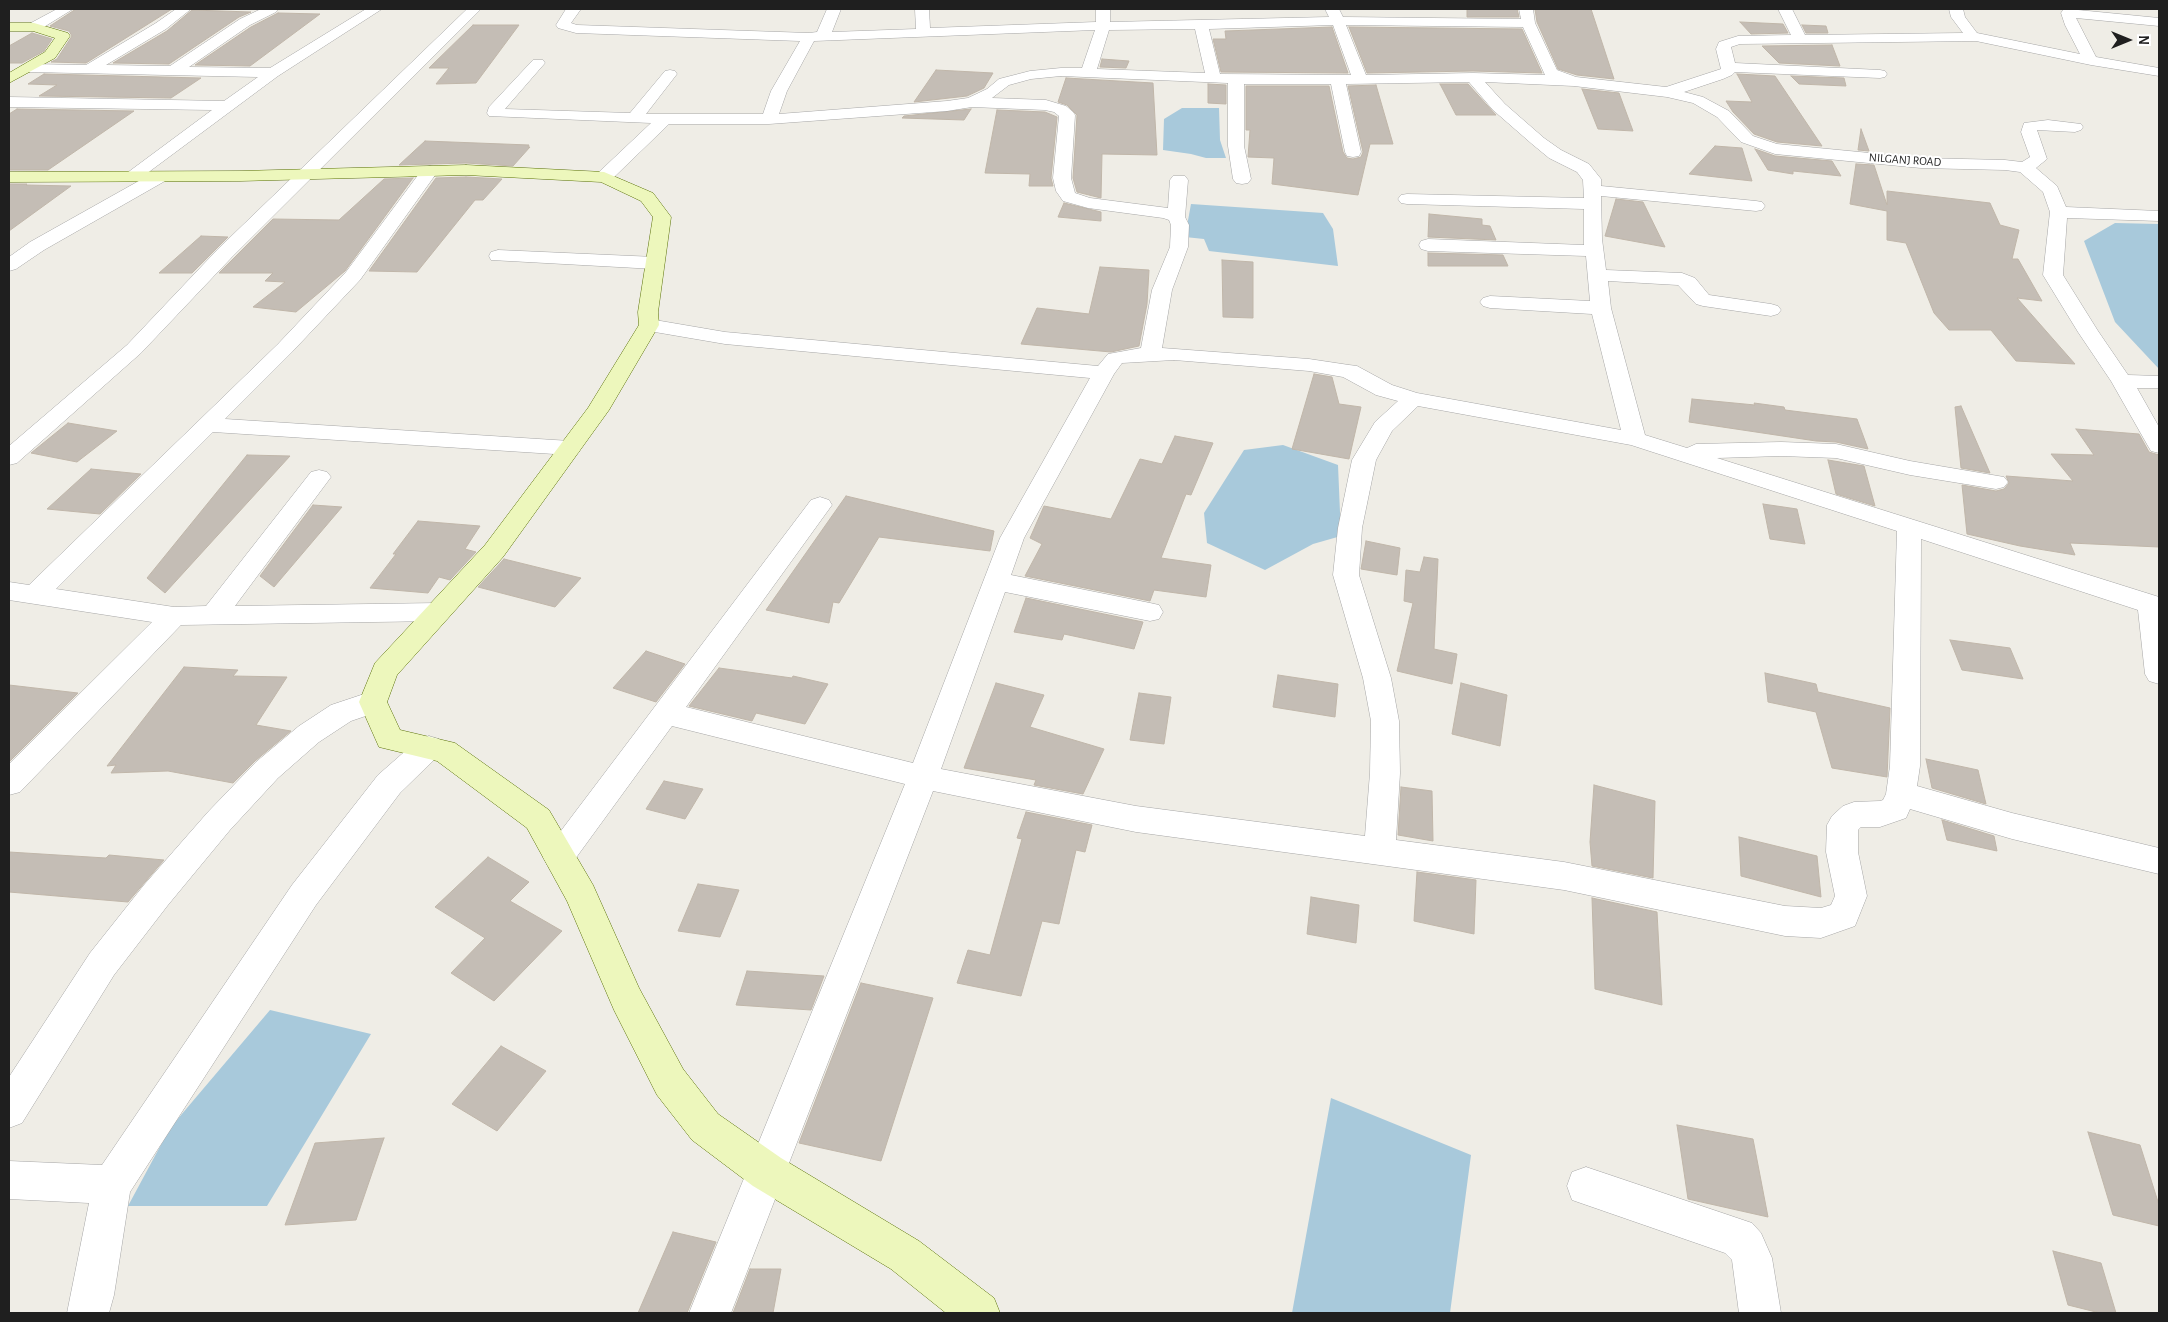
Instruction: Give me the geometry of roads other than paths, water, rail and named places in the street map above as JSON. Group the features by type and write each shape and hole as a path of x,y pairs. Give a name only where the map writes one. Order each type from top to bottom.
{"street":[{"path":"34,27 66,9"},
{"path":"88,69 160,26 184,9"},
{"path":"173,71 245,22 271,9"},
{"path":"132,176 273,73 375,9"},
{"path":"10,455 134,349 225,252 474,9"},
{"path":"574,9 563,25 576,29 816,36 923,34 1103,26 1229,24 1335,15 1527,16"},
{"path":"769,119 779,91 834,9"},
{"path":"922,9 923,34"},
{"path":"1088,72 1103,26 1103,9"},
{"path":"1228,9 1229,24"},
{"path":"1785,9 1800,39"},
{"path":"1956,9 1958,17 1972,36 1976,37"},
{"path":"2154,9 2159,14"},
{"path":"2091,61 2072,25 2067,11 2159,22"},
{"path":"1335,15 1360,80"},
{"name":"NILGANJ ROAD","path":"1527,16 1551,73 1574,81 1667,92 1698,100 1723,114 1747,138 1775,149 1921,163 2005,165 2026,168"},
{"path":"1201,25 1214,78"},
{"path":"9,27 34,27 62,36 50,55 9,79"},
{"path":"1667,92 1727,72 1729,67 1723,49 1724,45 1738,40 1976,37 2091,61 2159,72"},
{"path":"538,63 494,110 495,113 634,118 769,119 972,102 1037,104 1060,109 1067,115 1062,178 1064,192 1069,197 1088,203 1167,213 1176,217"},
{"path":"1729,67 1880,74"},
{"path":"29,68 273,73"},
{"path":"972,102 992,92 1004,82 1030,75 1061,72 1236,79 1360,80 1473,77 1574,81"},
{"path":"634,118 670,74"},
{"path":"1473,77 1499,107 1538,141 1555,154 1583,168 1592,179 1594,251 1602,308 1635,439"},
{"path":"1236,79 1236,146 1242,180"},
{"path":"1338,80 1353,152"},
{"path":"9,102 226,106"},
{"path":"604,177 665,118"},
{"path":"2075,127 2030,126 2029,132 2040,159 2026,168 2051,190 2059,212 2053,275 2088,332 2122,381 2159,446"},
{"path":"9,178 466,170 604,177 647,197 662,217 648,312 649,325 598,410 494,551 385,670 373,702 389,739 445,751 538,819 580,896 626,999 670,1082 705,1127 767,1172 905,1255 979,1313"},
{"path":"22,593 206,425 285,348 353,276 430,171"},
{"path":"9,266 37,246 161,176"},
{"path":"1150,355 1162,290 1179,247 1180,225 1176,217 1179,180"},
{"path":"1407,198 1593,197 1756,206"},
{"path":"2059,212 2159,216"},
{"path":"1428,245 1594,251"},
{"path":"498,256 655,263"},
{"path":"1597,275 1682,279 1688,282 1702,300 1771,310"},
{"path":"1490,302 1602,308"},
{"path":"649,325 725,338 1104,373"},
{"path":"710,1313 924,777 1012,538 1104,373 1115,358 1174,354 1310,364 1349,371 1384,390 1412,399 1635,439 2154,605 2159,674"},
{"path":"2122,381 2159,382"},
{"path":"1379,851 1385,773 1385,720 1377,678 1346,575 1350,528 1364,460 1382,427 1412,399"},
{"path":"206,425 570,448"},
{"path":"1675,452 1781,449 1836,451 1910,468 1996,482"},
{"path":"214,615 319,477"},
{"path":"559,858 820,505"},
{"path":"666,713 924,777 1136,819 1564,876 1785,921 1821,923 1843,916 1852,896 1842,852 1843,826 1854,815 1880,814 1894,810 1901,794 1905,766 1909,527"},
{"path":"996,581 1150,612"},
{"path":"22,593 174,616 438,612"},
{"path":"9,783 174,616"},
{"path":"9,1110 102,964 156,895 219,821 267,770 309,734 341,713 373,702"},
{"path":"88,1313 93,1295 112,1185 304,895 389,784 429,747"},
{"path":"1901,794 2012,826 2159,861"},
{"path":"9,1180 112,1185"},
{"path":"1586,1186 1738,1237 1748,1246 1752,1258 1760,1313"}],"water":[{"path":"1182,108 1219,108 1220,140 1226,158 1206,158 1163,150 1164,119"},
{"path":"1191,204 1323,213 1333,229 1338,266 1209,251 1204,239 1185,237"},
{"path":"2115,223 2159,224 2159,369 2115,322 2084,241"},
{"path":"1283,445 1338,465 1341,536 1313,544 1265,570 1207,543 1204,513 1244,450"},
{"path":"270,1010 371,1034 267,1206 128,1206 170,1128"},
{"path":"1331,1098 1471,1155 1450,1313 1292,1313"}]}
